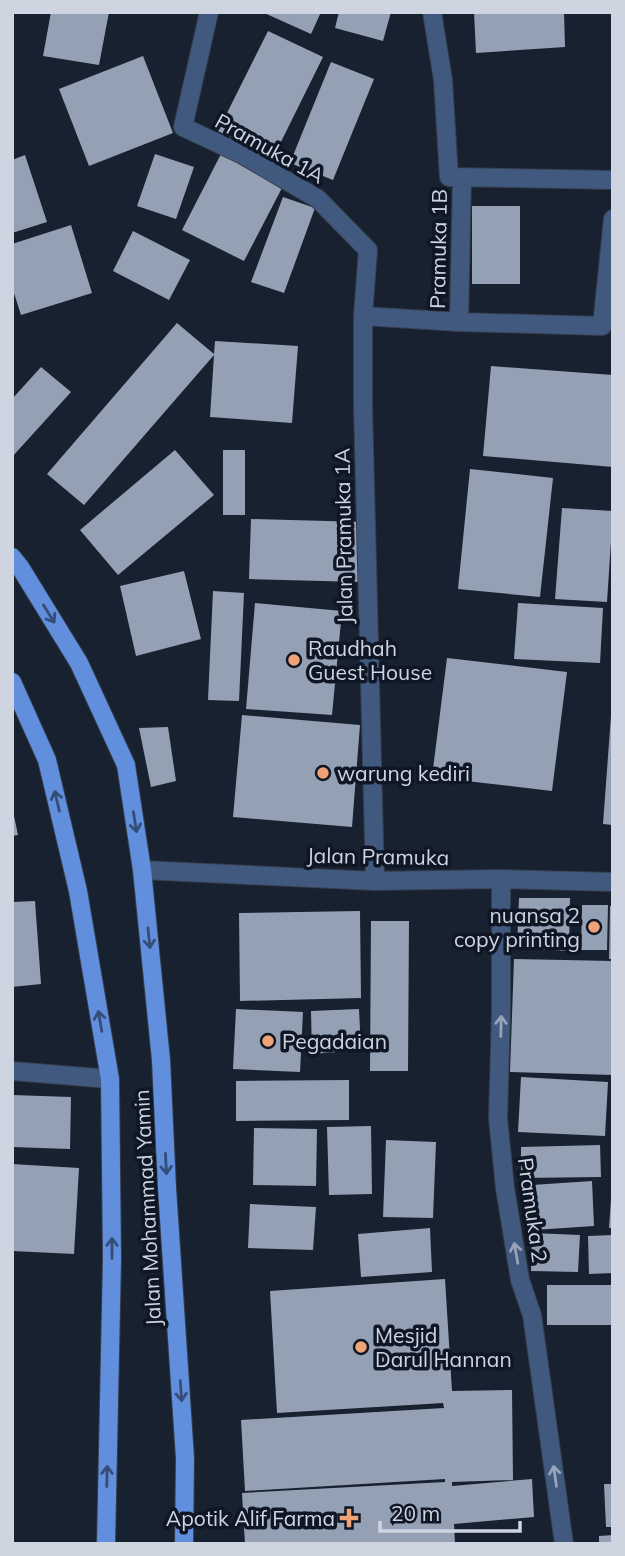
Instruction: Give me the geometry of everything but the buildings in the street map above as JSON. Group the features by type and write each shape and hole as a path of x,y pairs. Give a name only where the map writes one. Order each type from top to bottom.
{"main road":[{"name":"Jalan Mohammad Yamin","path":"12,557 79,663 126,765 142,870 161,1060 185,1458 184,1544"},
{"name":"Jalan Mohammad Yamin","path":"12,682 47,760 78,891 110,1079 112,1258 106,1544"}],"street":[{"name":"Pramuka 1A","path":"209,12 183,127 243,155 318,199 368,250 363,316"},
{"path":"432,12 443,80 449,177 613,180"},
{"name":"Pramuka 1B","path":"459,322 462,178"},
{"path":"363,316 602,326 613,219"},
{"name":"Jalan Pramuka 1A","path":"363,316 375,881"},
{"name":"Jalan Pramuka","path":"142,870 375,881 613,881"},
{"name":"Pramuka 2","path":"501,879 498,1118 503,1174 520,1280 532,1315 564,1544"},
{"path":"12,1071 110,1079"}],"place":[{"name":"Raudhah Guest House","path":"294,660"},
{"name":"warung kediri","path":"323,773"},
{"name":"nuansa 2 copy printing","path":"594,927"},
{"name":"Pegadaian","path":"268,1041"},
{"name":"Mesjid Darul Hannan","path":"361,1347"},
{"name":"Apotik Alif Farma","path":"349,1518"}]}
